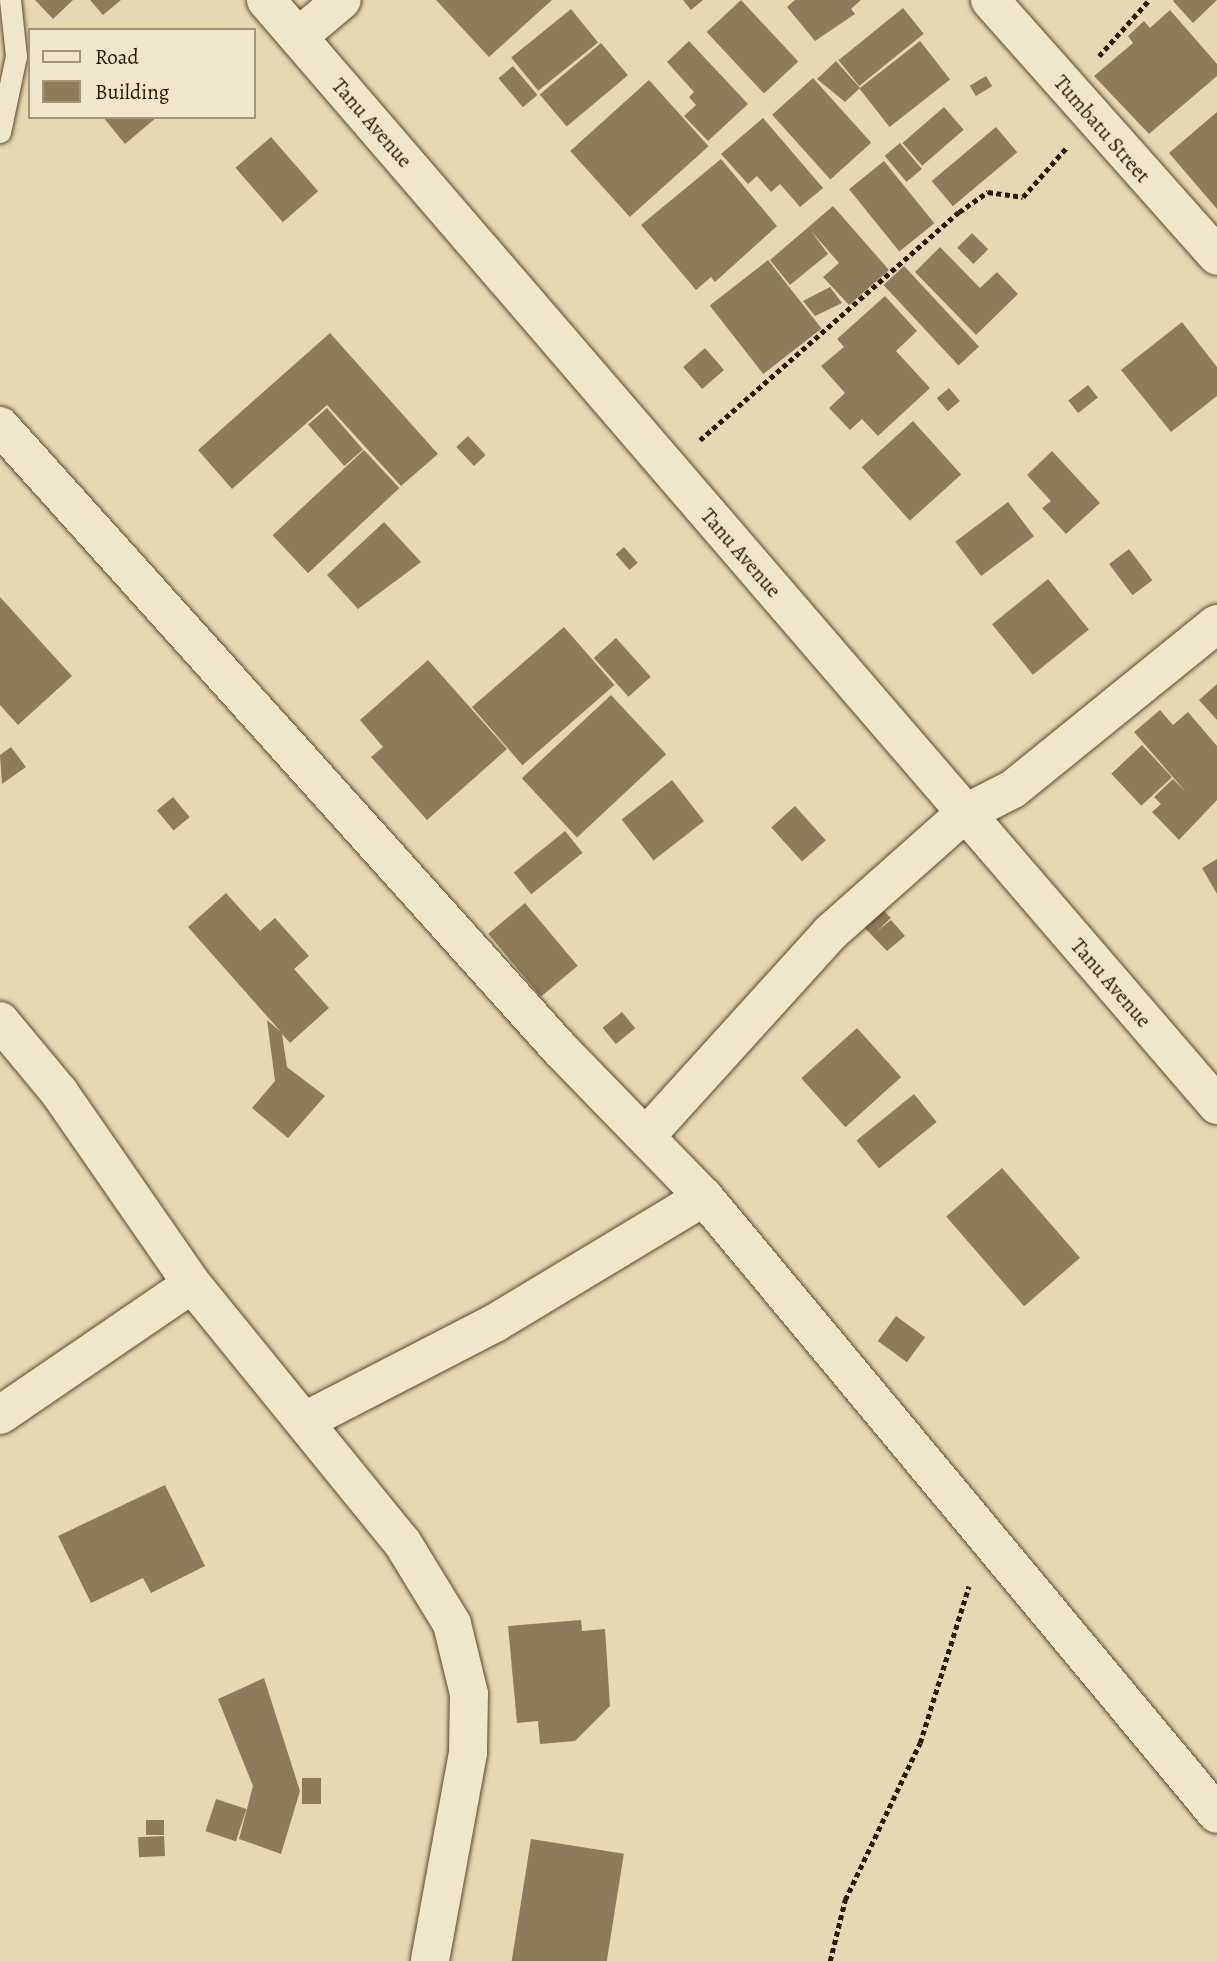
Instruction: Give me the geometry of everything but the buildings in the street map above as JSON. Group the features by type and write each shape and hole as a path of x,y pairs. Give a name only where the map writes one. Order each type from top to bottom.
{"street":[{"name":"Tanu Avenue","path":"266,0 1217,1105"},
{"path":"298,37 342,0"},
{"name":"Tumbatu Street","path":"990,0 1078,104 1217,256"},
{"path":"0,426 560,1049 704,1198 988,1534 1217,1814"},
{"path":"646,1135 784,978 964,814 1013,789 1217,624"},
{"path":"0,1021 59,1092 192,1284 402,1542 452,1624 463,1671 468,1753 430,1961"},
{"path":"305,1421 495,1324 704,1198"},
{"path":"0,1415 45,1391 192,1284"}],"lane":[{"path":"0,132 16,56 10,0"}],"path":[{"path":"667,467 959,212 988,192 1023,197 1078,104 1149,0"},
{"path":"830,1961 845,1900 920,1743 938,1670 988,1534"}]}
